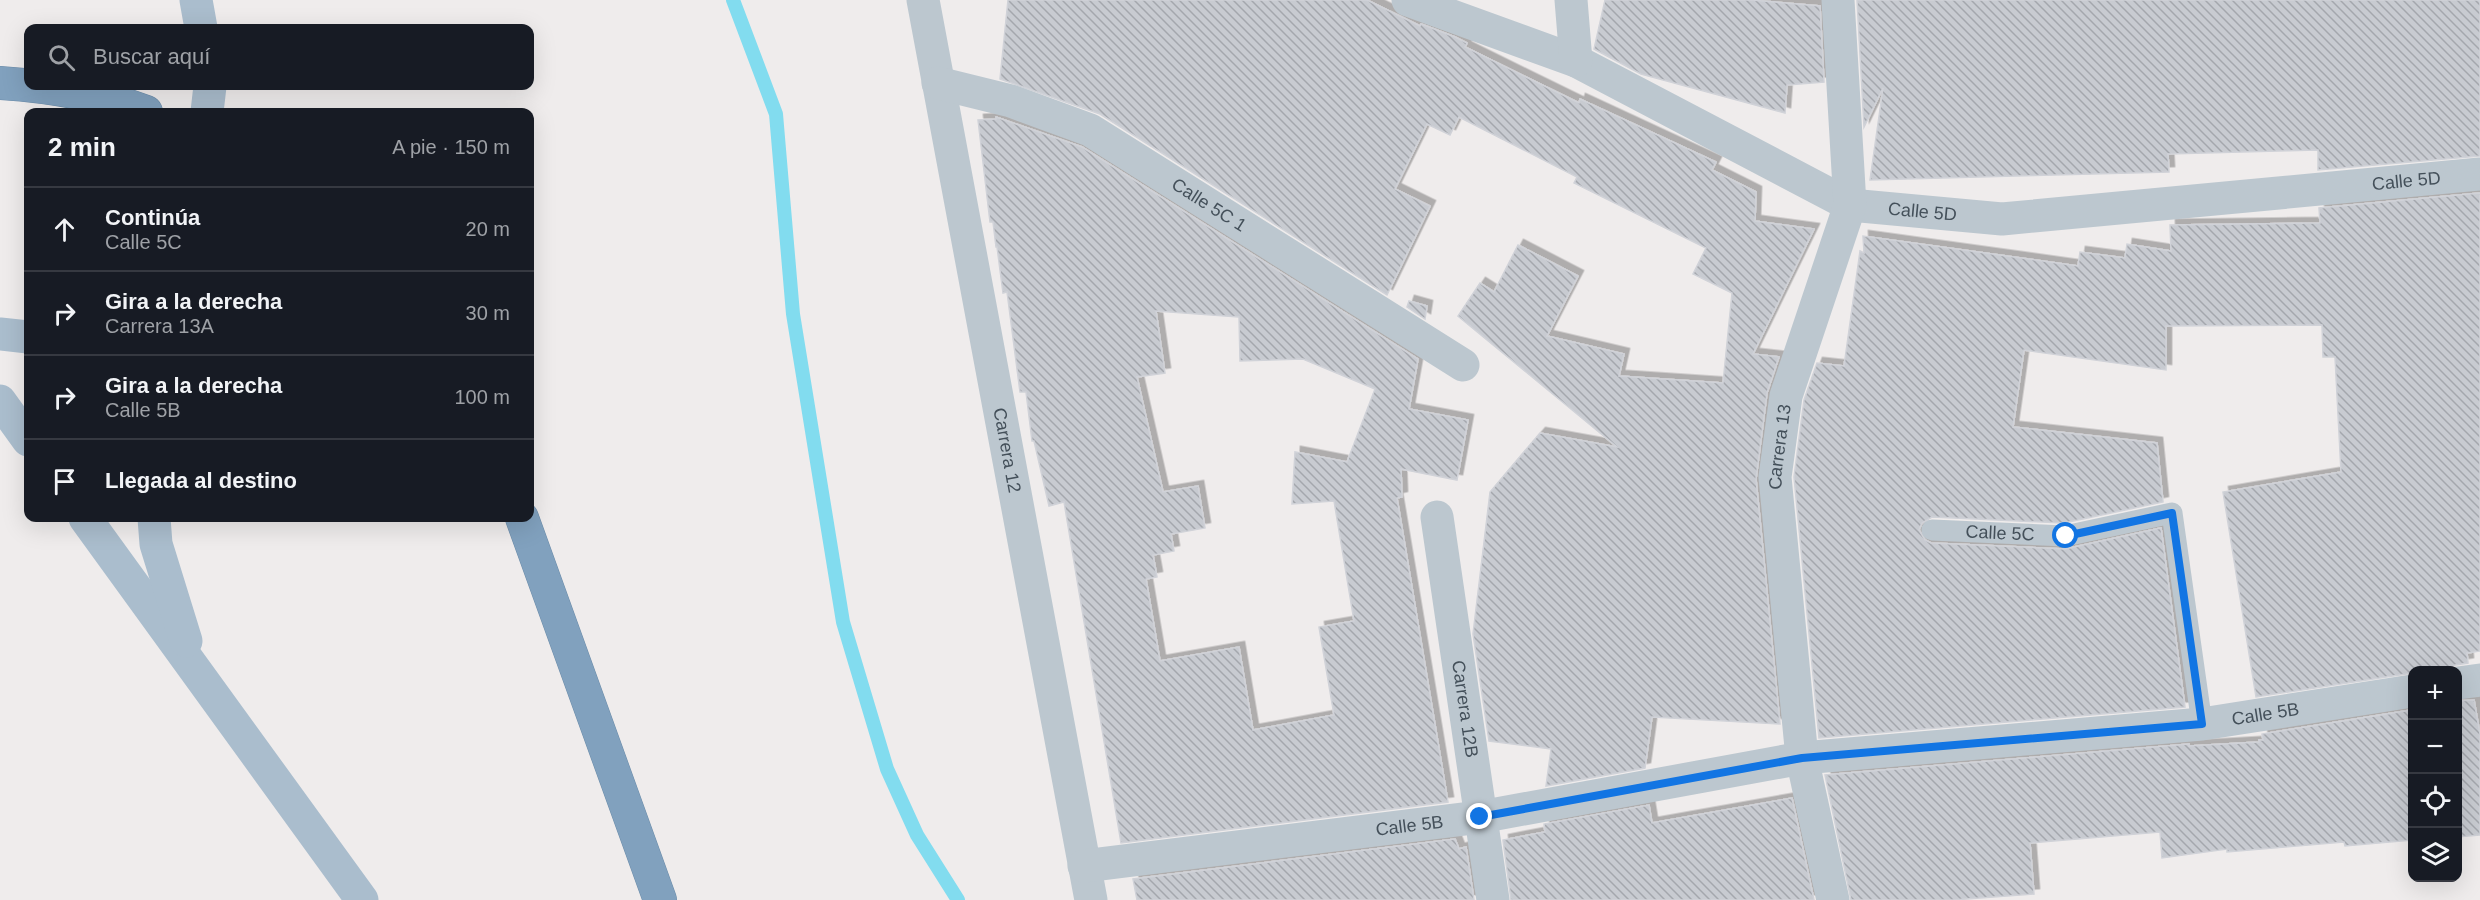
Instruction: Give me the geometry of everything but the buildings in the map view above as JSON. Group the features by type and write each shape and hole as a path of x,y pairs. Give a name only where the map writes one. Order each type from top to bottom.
{"highway":[{"path":"0,83 24,84"},
{"path":"57,90 132,108"},
{"path":"523,522 660,900"}],"main road":[{"path":"195,0 200,24"},
{"path":"207,108 210,90"},
{"path":"0,334 24,337"},
{"path":"0,401 24,434"},
{"path":"88,522 362,900"},
{"path":"154,522 156,544 195,668"}],"street":[{"name":"Carrera 12","path":"923,0 1091,900"},
{"name":"Calle 5D","path":"1408,0 1576,61 1850,205 2002,219 2480,174"},
{"path":"1571,0 1576,61"},
{"name":"Carrera 13","path":"1833,900 1802,758 1774,477 1786,396 1850,205 1838,0"},
{"name":"Calle 5C 1","path":"938,83 1011,101 1090,130 1462,365"},
{"name":"Carrera 12B","path":"1437,517 1493,900"},
{"path":"2462,682 2480,680"},
{"name":"Calle 5B","path":"1084,866 1480,817 1802,758 2202,724 2408,692"}],"lane":[{"name":"Calle 5C","path":"1932,530 2066,536 2172,513 2202,724"}],"waterway":[{"path":"733,0 776,114 793,314 843,622 887,769 917,835 958,900"}],"route":[{"path":"1480,817 1802,758 2202,724 2172,513 2066,536"}]}
